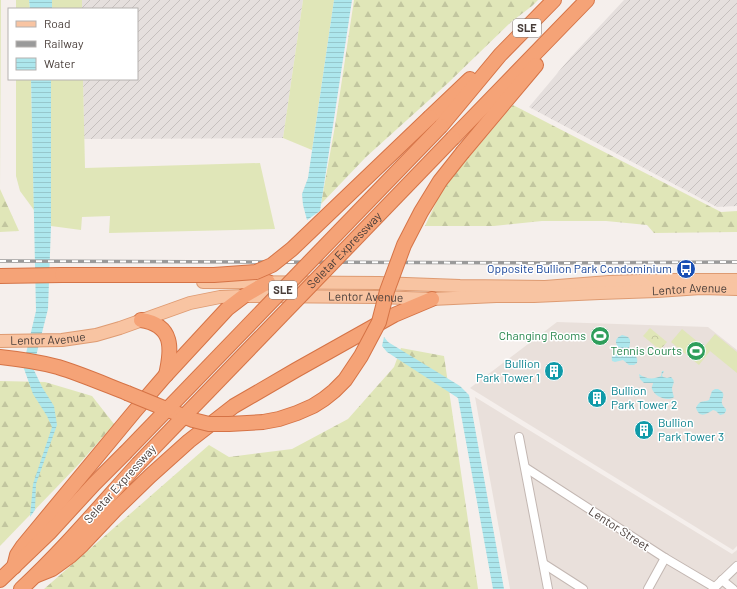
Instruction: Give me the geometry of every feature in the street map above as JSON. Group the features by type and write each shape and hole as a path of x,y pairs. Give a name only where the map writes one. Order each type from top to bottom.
{"highway":[{"name":"Seletar Expressway","path":"0,580 49,533 435,122 554,0"},
{"name":"Seletar Expressway","path":"21,589 37,575 138,464 587,0"},
{"path":"0,357 37,363 69,371 104,383 193,420 209,424 263,422 279,419 313,406 334,391 345,380 379,322 387,291 404,245 421,212 440,181 546,52 549,39"},
{"path":"0,276 27,279 214,275 256,272 272,265 292,249 435,122"},
{"path":"14,567 17,555 21,549 134,412 166,376 227,309 244,296 268,282"},
{"path":"37,575 52,569 70,556 150,476 189,441 234,406 394,316 432,299"},
{"path":"141,320 157,326 166,335 170,348 166,376"}],"main road":[{"name":"Lentor Avenue","path":"0,282 27,279 59,282 379,282 467,286 546,286 668,280 737,280"},
{"path":"378,297 379,282"},
{"name":"Lentor Avenue","path":"0,341 62,340 85,337 107,332 190,303 220,297 378,297 432,299 701,288 737,289"}],"street":[{"path":"519,437 548,589"},
{"name":"Lentor Street","path":"526,468 714,588"},
{"path":"648,589 665,558"},
{"path":"544,564 583,589"},
{"path":"714,588 737,566"},
{"path":"722,580 733,589"}],"shaded area":[{"path":"82,0 303,0 283,138 84,139 83,80 138,80 138,8 82,8"},
{"path":"624,0 737,0 737,206 717,207 529,107 571,57"},
{"path":"557,322 708,327 737,350 737,546 733,550 470,388"},
{"path":"475,397 732,554 737,550 737,589 510,589"}],"green space":[{"path":"0,0 1,0 0,189"},
{"path":"16,0 29,0 30,8 16,8"},
{"path":"52,0 82,0 82,8 52,8"},
{"path":"303,0 334,0 312,150 283,138"},
{"path":"354,0 538,0 511,22 448,83 366,157 321,204 335,126"},
{"path":"16,80 31,80 34,210 20,191 16,176"},
{"path":"51,80 83,80 85,168 260,163 275,229 109,233 110,216 82,217 81,230 51,226"},
{"path":"513,105 721,212 737,211 737,232 654,233 647,225 606,221 542,221 494,226 425,226 443,188"},
{"path":"0,189 19,231 0,232"},
{"path":"650,328 667,342 660,350 643,336"},
{"name":"Tennis Courts","path":"682,329 704,347 715,334 737,352 737,373 710,351 699,365 671,342"},
{"name":"Changing Rooms","path":"595,331 605,331 605,341 595,341"},
{"path":"401,348 444,356 478,589 44,589 209,445 229,457 292,449 348,419 394,367"},
{"path":"0,381 45,382 92,396 114,424 80,463 0,546"}],"water":[{"path":"29,0 52,0 52,8 30,8"},
{"path":"334,0 352,0 320,211 307,220 302,194 308,178"},
{"path":"31,80 51,80 51,226 48,309 33,368 42,387 54,406 57,425 36,484 35,510 30,517 33,484 52,427 33,394 23,366 36,311"},
{"path":"622,335 628,337 630,340 629,350 637,358 637,363 634,365 629,365 623,360 615,362 612,361 612,356 618,351 616,340"},
{"path":"384,337 388,342 460,386 469,395 504,589 493,589 458,398 387,352 382,346"},
{"path":"662,371 664,371 662,375 663,377 671,377 674,381 672,391 674,397 668,399 662,398 656,394 652,389 653,383 644,383 640,379 639,374 647,378 655,378 661,376"},
{"path":"715,389 722,391 722,403 726,411 724,414 720,415 713,410 703,415 699,414 696,408 697,405 700,402 709,400 712,391"}],"railway":[{"path":"0,261 553,263 737,262"}],"place":[{"name":"Opposite Bullion Park Condominium","path":"686,269"},
{"name":"Changing Rooms","path":"600,336"},
{"name":"Tennis Courts","path":"696,351"},
{"name":"Bullion Park Tower 1","path":"554,371"},
{"name":"Bullion Park Tower 2","path":"597,398"},
{"name":"Bullion Park Tower 3","path":"644,430"}]}
